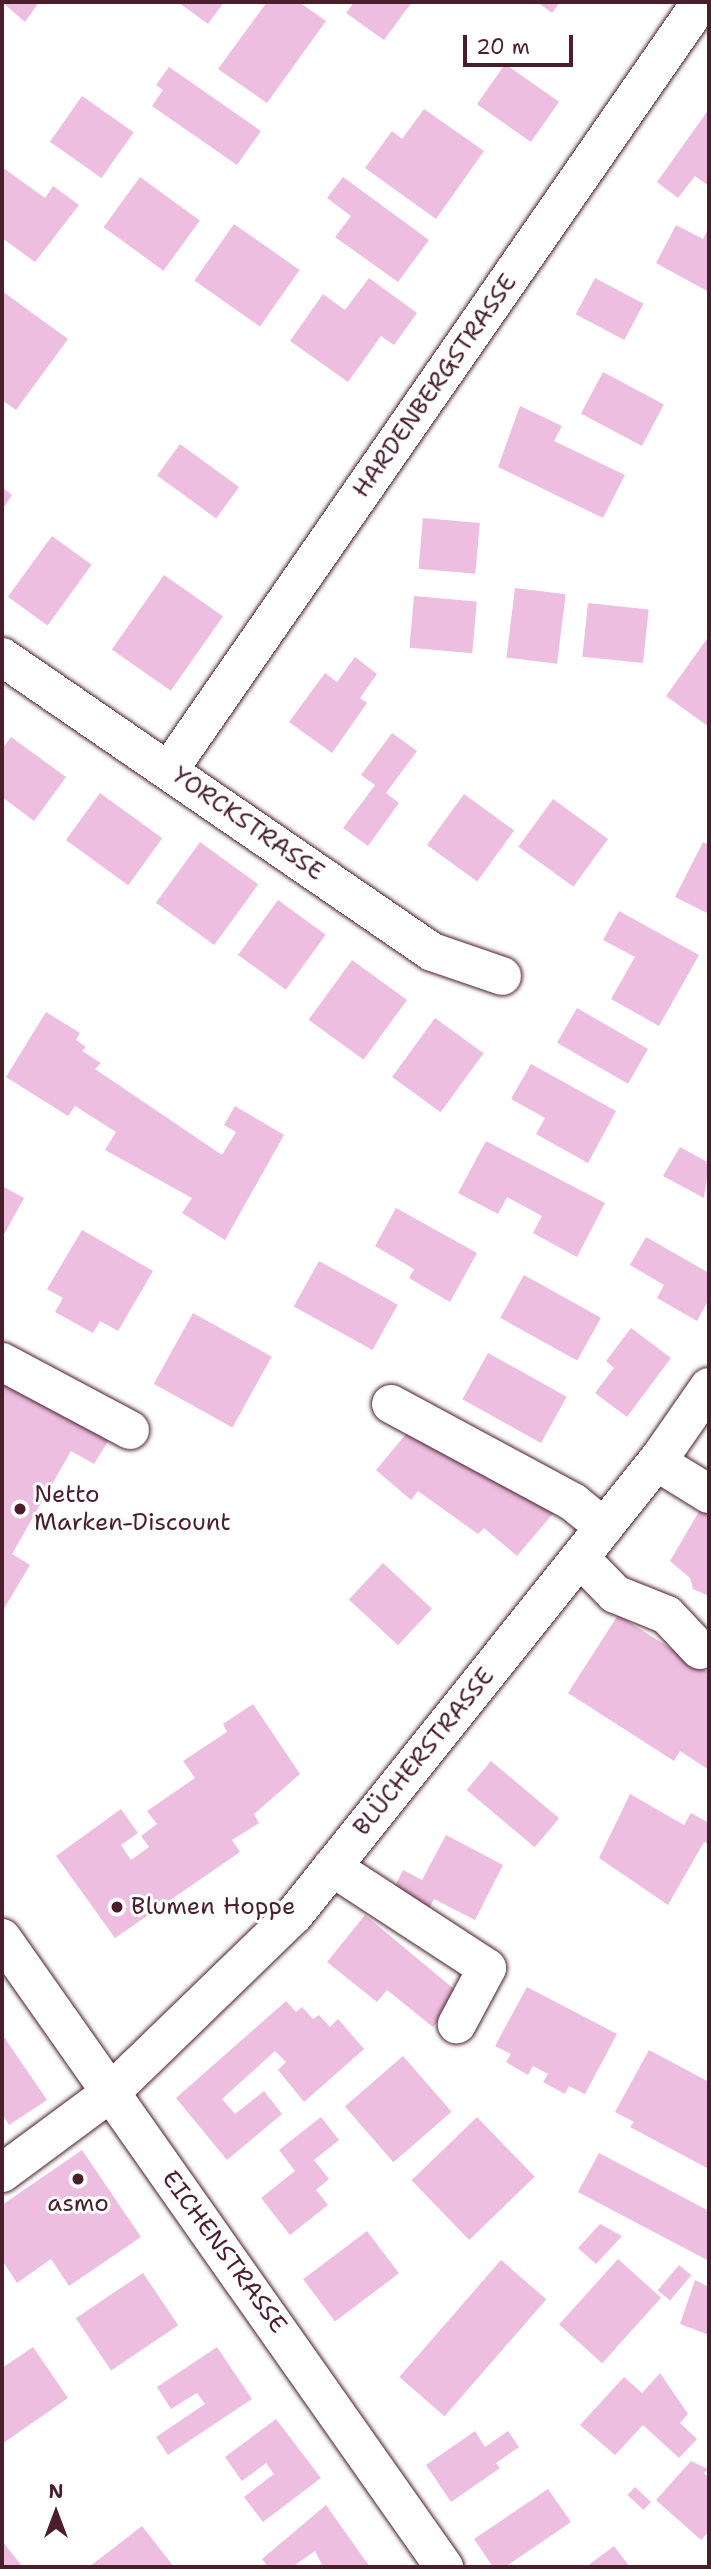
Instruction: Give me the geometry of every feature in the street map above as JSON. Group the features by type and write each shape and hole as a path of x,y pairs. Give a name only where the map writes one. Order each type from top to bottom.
{"street":[{"name":"HARDENBERGSTRASSE","path":"169,770 701,2"},
{"name":"YORCKSTRASSE","path":"2,657 432,952 502,976"},
{"path":"2,1362 130,1430"},
{"name":"BLÜCHERSTRASSE","path":"2,2173 110,2093 294,1915 657,1462 709,1387"},
{"path":"391,1404 573,1502 604,1527"},
{"path":"657,1462 709,1493"},
{"path":"580,1558 615,1594 667,1615 700,1650"},
{"path":"332,1867 487,1968 457,2024"},
{"name":"EICHENSTRASSE","path":"2,1938 444,2567"}],"building":[{"path":"2,2 39,2 25,22"},
{"path":"178,2 224,2 208,24"},
{"path":"267,2 299,2 326,21 267,103 218,69"},
{"path":"354,2 412,2 384,40 346,13"},
{"path":"537,2 560,2 552,13"},
{"path":"505,64 559,102 531,142 477,104"},
{"path":"169,67 261,131 237,165 152,106 163,90 156,85"},
{"path":"82,96 134,132 101,178 50,142"},
{"path":"424,109 484,151 436,219 365,168 392,131 402,139"},
{"path":"709,109 709,186 695,176 678,198 657,182"},
{"path":"2,167 45,198 53,186 79,205 35,262 2,238"},
{"path":"140,177 200,220 163,271 104,227"},
{"path":"343,177 429,240 398,282 335,237 351,216 327,198"},
{"path":"234,224 300,270 260,326 194,281"},
{"path":"676,225 703,239 709,227 709,292 656,263"},
{"path":"369,278 417,313 394,345 381,336 348,382 290,341 323,294 345,310"},
{"path":"595,278 644,304 624,340 576,314"},
{"path":"2,291 68,339 16,410 2,400"},
{"path":"603,372 664,404 642,446 581,413"},
{"path":"520,406 562,426 554,441 625,475 603,518 498,467"},
{"path":"180,444 239,487 216,518 157,476"},
{"path":"2,487 12,495 2,510"},
{"path":"423,518 480,523 475,574 419,569"},
{"path":"52,536 92,565 48,625 8,597"},
{"path":"164,575 223,616 171,691 112,650"},
{"path":"515,588 566,594 557,664 506,657"},
{"path":"414,596 477,601 472,653 409,648"},
{"path":"588,603 649,609 643,663 582,657"},
{"path":"709,636 709,727 666,696"},
{"path":"355,657 377,674 360,698 367,703 332,753 289,722 325,673 337,682"},
{"path":"392,733 417,751 386,793 399,803 368,846 343,828 375,785 361,775"},
{"path":"11,737 66,777 34,821 2,797 2,749"},
{"path":"100,793 162,838 128,885 66,840"},
{"path":"464,794 514,830 477,881 427,845"},
{"path":"553,799 608,839 573,887 518,847"},
{"path":"200,842 258,884 214,945 156,903"},
{"path":"703,842 709,845 709,914 675,897"},
{"path":"278,900 326,935 286,990 238,955"},
{"path":"619,911 699,955 659,1026 611,999 635,957 603,940"},
{"path":"352,960 407,1000 364,1060 309,1020"},
{"path":"577,1008 648,1049 628,1084 557,1043"},
{"path":"46,1012 80,1033 76,1040 86,1047 82,1051 101,1063 95,1069 222,1155 236,1132 224,1125 235,1106 284,1135 225,1240 182,1213 192,1198 105,1150 116,1132 75,1106 68,1116 6,1077"},
{"path":"435,1018 484,1053 441,1112 392,1077"},
{"path":"531,1064 616,1111 588,1163 536,1134 545,1118 511,1099"},
{"path":"486,1141 605,1203 577,1257 533,1233 542,1216 507,1197 498,1214 458,1193"},
{"path":"680,1147 709,1163 704,1198 663,1176"},
{"path":"2,1186 24,1198 2,1238"},
{"path":"396,1208 477,1253 450,1302 409,1278 414,1269 375,1246"},
{"path":"82,1230 153,1271 118,1331 100,1321 93,1333 55,1312 63,1298 47,1289"},
{"path":"646,1237 709,1273 709,1299 697,1321 657,1298 664,1285 630,1265"},
{"path":"319,1261 398,1305 373,1350 294,1306"},
{"path":"524,1275 601,1318 577,1361 500,1318"},
{"path":"193,1313 272,1357 232,1427 154,1384"},
{"path":"631,1328 671,1358 627,1417 595,1393 614,1368 606,1361"},
{"path":"488,1353 567,1397 541,1443 462,1399"},
{"name":"Netto Marken-Discount","path":"2,1374 110,1438 94,1464 71,1451 12,1554 30,1565 2,1612"},
{"path":"412,1427 448,1457 457,1447 556,1510 517,1556 484,1528 478,1534 418,1491 411,1500 376,1470"},
{"path":"704,1503 709,1506 709,1596 693,1589 690,1578 670,1561"},
{"path":"383,1563 432,1609 398,1645 349,1600"},
{"path":"618,1615 709,1673 709,1770 680,1751 674,1761 568,1693"},
{"path":"253,1704 300,1774 254,1814 259,1823 232,1840 240,1852 115,1938 56,1856 121,1809 138,1833 121,1845 131,1860 149,1847 141,1836 157,1824 147,1811 195,1778 183,1761 227,1732 223,1724"},
{"path":"491,1761 559,1818 535,1847 467,1790"},
{"path":"630,1794 684,1825 691,1813 709,1823 709,1844 704,1842 668,1905 599,1858"},
{"path":"446,1835 503,1865 475,1920 434,1899 425,1917 389,1898 403,1870 422,1880"},
{"path":"365,1915 460,1994 433,2027 387,1990 377,2002 327,1962"},
{"path":"527,1987 617,2034 585,2094 569,2086 565,2094 543,2082 548,2074 533,2066 528,2075 506,2062 511,2054 495,2046"},
{"path":"286,2001 296,2012 302,2007 313,2019 319,2015 330,2027 338,2019 364,2049 304,2102 278,2070 286,2062 275,2051 222,2099 235,2114 264,2091 282,2114 227,2160 176,2098"},
{"path":"2,2034 47,2100 9,2125 2,2114"},
{"path":"649,2050 709,2082 709,2169 630,2127 634,2122 615,2112"},
{"path":"403,2056 452,2112 393,2162 345,2107"},
{"path":"321,2117 339,2140 314,2160 329,2179 316,2190 328,2205 290,2235 261,2198 295,2171 279,2150"},
{"path":"477,2117 535,2177 469,2240 412,2180"},
{"path":"82,2150 141,2237 69,2286 51,2259 17,2283 2,2260 2,2205"},
{"path":"599,2153 709,2211 709,2261 578,2192"},
{"path":"600,2224 622,2236 596,2264 578,2248"},
{"path":"367,2231 399,2273 335,2321 303,2279"},
{"path":"618,2259 661,2298 602,2363 559,2324"},
{"path":"501,2260 546,2299 445,2416 399,2377"},
{"path":"679,2265 691,2275 670,2301 658,2290"},
{"path":"143,2273 178,2325 111,2371 76,2318"},
{"path":"695,2280 709,2287 709,2335 680,2324"},
{"path":"33,2347 68,2398 2,2444 2,2368"},
{"path":"217,2347 252,2399 168,2455 156,2437 205,2404 197,2393 171,2409 157,2387"},
{"path":"660,2373 688,2414 680,2423 697,2439 679,2458 643,2425 615,2455 580,2425 624,2377 642,2393"},
{"path":"276,2419 321,2478 263,2522 244,2497 274,2474 266,2463 242,2481 225,2457"},
{"path":"475,2431 485,2447 508,2431 519,2447 496,2463 500,2468 451,2502 426,2465"},
{"path":"691,2461 708,2469 704,2473 709,2478 709,2531 701,2540 656,2500"},
{"path":"635,2487 651,2502 644,2510 627,2495"},
{"path":"548,2489 571,2522 505,2567 493,2567 474,2539"},
{"path":"326,2505 370,2567 323,2567 315,2551 292,2567 268,2567 262,2559"},
{"path":"142,2526 174,2567 89,2567"},
{"path":"2,2541 23,2567 2,2567"},
{"path":"614,2546 630,2567 586,2567"}],"place":[{"name":"Netto Marken-Discount","path":"20,1509"},
{"name":"Blumen Hoppe","path":"117,1907"},
{"name":"asmo","path":"78,2179"}]}
